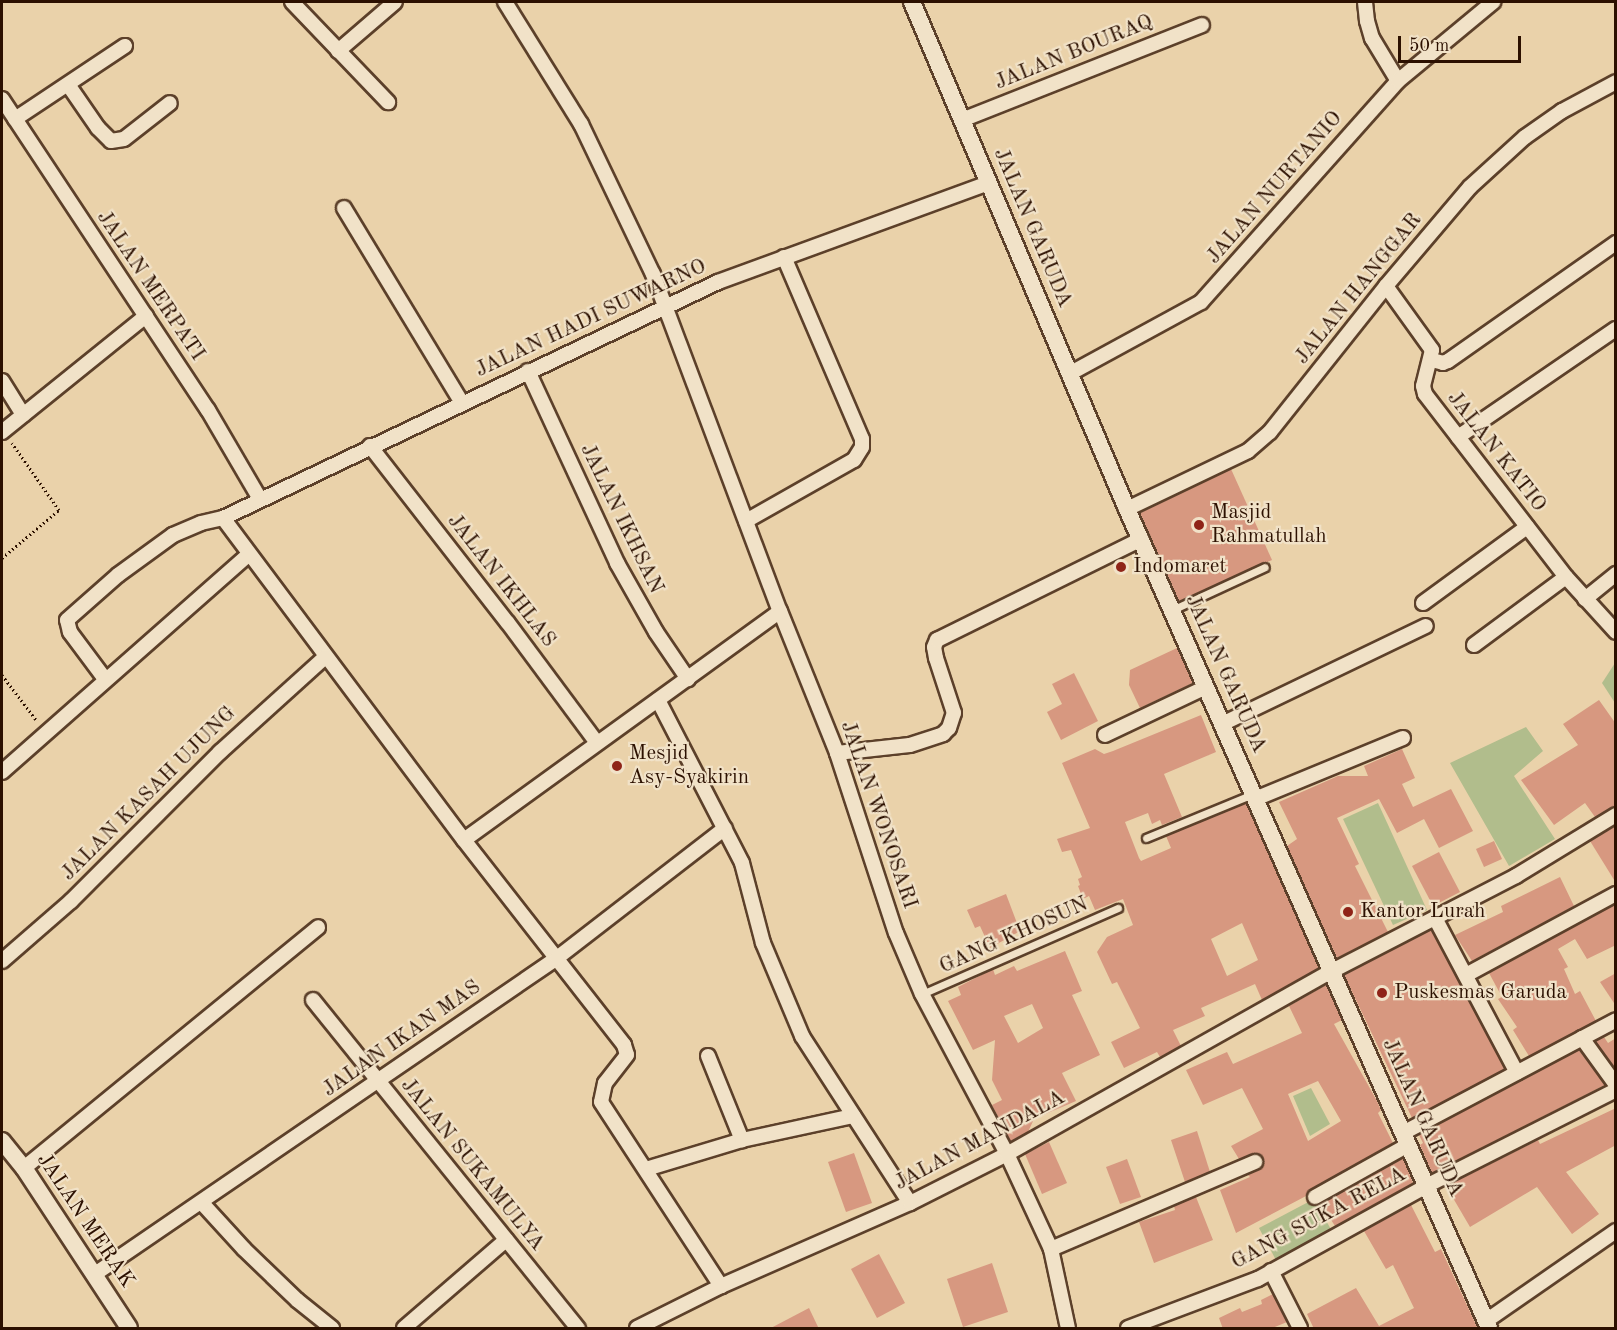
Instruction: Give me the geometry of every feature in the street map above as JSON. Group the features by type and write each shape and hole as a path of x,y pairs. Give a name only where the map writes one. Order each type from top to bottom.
{"street":[{"path":"292,2 388,102"},
{"path":"338,51 395,2"},
{"name":"JALAN WONOSARI","path":"505,2 565,97 601,161 653,274 780,611 837,753 896,933 922,993 1007,1154 1051,1249 1068,1329"},
{"name":"JALAN GARUDA","path":"912,2 1127,509 1488,1325"},
{"path":"1365,2 1372,38 1398,81"},
{"name":"JALAN NURTANIO","path":"1069,374 1201,302 1398,81 1493,2"},
{"name":"JALAN BOURAQ","path":"962,120 1202,25"},
{"path":"15,120 69,86 125,46"},
{"path":"69,86 98,128 111,141 124,139 170,103"},
{"name":"JALAN HANGGAR","path":"1127,509 1248,451 1270,432 1386,286 1470,187 1525,136 1562,111 1612,87"},
{"name":"JALAN MERPATI","path":"2,99 208,411 261,499"},
{"name":"JALAN HADI SUWARNO","path":"105,679 67,626 69,617 118,575 173,535 201,523 223,518 665,307 784,257 912,213 988,183"},
{"path":"344,208 462,403"},
{"path":"1386,286 1429,343 1432,360 1443,363 1616,243"},
{"path":"746,521 854,460 862,447 862,439 784,257"},
{"path":"2,432 146,316"},
{"path":"1458,437 1616,329"},
{"name":"JALAN KATIO","path":"1432,360 1425,378 1425,394 1566,577 1616,632"},
{"name":"JALAN IKHSAN","path":"528,371 617,563 650,623 688,679"},
{"path":"2,381 23,415"},
{"name":"JALAN IKHLAS","path":"370,446 508,623 597,743"},
{"path":"223,518 325,657 628,1052 624,1061 606,1083 601,1102 721,1286"},
{"path":"1423,603 1527,527"},
{"path":"837,753 910,745 943,734 949,728 954,713 933,647 937,640 1141,539"},
{"path":"2,772 248,555"},
{"path":"1585,599 1616,574"},
{"path":"1474,645 1566,577"},
{"path":"464,840 780,611"},
{"path":"1222,724 1426,626"},
{"name":"JALAN KASAH UJUNG","path":"2,961 71,901 220,752 325,657"},
{"path":"1105,735 1206,687"},
{"path":"658,700 742,863 762,943 802,1036 910,1203"},
{"path":"1254,796 1403,738"},
{"name":"JALAN MANDALA","path":"637,1329 721,1286 910,1203 1007,1154 1332,971 1516,876 1616,815"},
{"name":"JALAN IKAN MAS","path":"95,1274 202,1203 557,958 725,828"},
{"path":"1466,975 1616,894"},
{"path":"1435,918 1517,1073"},
{"path":"24,1168 318,927"},
{"name":"JALAN SUKAMULYA","path":"313,1000 578,1329"},
{"path":"1316,1197 1406,1139 1517,1073 1616,1020"},
{"path":"1582,1038 1616,1085"},
{"path":"708,1056 742,1140"},
{"name":"GANG SUKA RELA","path":"1128,1329 1271,1272 1428,1185 1616,1090"},
{"path":"646,1169 742,1140 854,1116"},
{"name":"JALAN MERAK","path":"2,1141 24,1168 129,1329"},
{"path":"1051,1249 1255,1162"},
{"path":"202,1203 244,1249 297,1300 332,1329"},
{"path":"1488,1325 1616,1231"},
{"path":"404,1329 507,1240"},
{"path":"1271,1272 1300,1329"}],"lane":[{"path":"1172,610 1265,567"},
{"path":"1146,838 1254,796"},
{"name":"GANG KHOSUN","path":"922,993 1118,908"}],"path":[{"path":"2,432 59,510 2,558"},
{"path":"2,675 46,732"}],"green space":[{"path":"1615,663 1615,703 1602,683"},
{"path":"1526,727 1543,751 1514,776 1555,839 1509,866 1450,763"},
{"path":"1378,803 1427,910 1393,925 1343,819"},
{"path":"1311,1088 1330,1124 1310,1136 1293,1096"},
{"path":"1314,1199 1333,1233 1278,1264 1259,1228"}],"building":[{"name":"Masjid Rahmatullah","path":"1231,469 1272,560 1179,601 1140,513"},
{"path":"1177,648 1193,683 1140,708 1129,685 1130,670"},
{"path":"1074,673 1098,721 1061,740 1047,712 1062,704 1052,684"},
{"path":"1599,700 1616,724 1616,806 1595,817 1585,803 1554,825 1521,780 1578,745 1563,724"},
{"path":"1201,715 1216,752 1164,774 1182,817 1162,825 1160,820 1152,824 1148,813 1125,822 1139,858 1141,861 1171,848 1166,836 1246,803 1319,968 1262,1000 1255,984 1201,1008 1205,1016 1173,1030 1181,1046 1160,1057 1157,1052 1124,1068 1111,1042 1140,1028 1117,982 1112,984 1097,952 1107,937 1133,925 1123,899 1095,910 1089,896 1083,899 1078,886 1080,885 1078,879 1082,877 1071,850 1062,852 1057,839 1090,828 1062,763 1095,749 1104,754","holes":["1242,923 1258,960 1227,976 1211,939"]},
{"path":"1402,749 1415,778 1402,784 1413,807 1451,789 1473,831 1439,848 1424,819 1397,833 1379,799 1337,818 1359,864 1355,866 1388,932 1337,958 1287,846 1297,839 1279,802 1338,776 1368,776 1364,766"},
{"path":"1616,826 1616,883 1590,841"},
{"path":"1494,841 1502,859 1484,867 1476,849"},
{"path":"1439,852 1460,892 1433,906 1412,866"},
{"path":"1560,877 1574,906 1472,961 1455,935 1503,912 1501,906"},
{"path":"1006,894 1020,931 990,948 980,926 975,928 967,910"},
{"path":"1616,904 1616,945 1587,959 1575,939 1558,949 1568,967 1564,969 1575,994 1580,991 1596,1021 1529,1056 1513,1030 1517,1027 1498,999 1502,997 1489,973"},
{"path":"1431,930 1505,1069 1412,1118 1344,975"},
{"path":"1065,951 1082,991 1072,995 1100,1055 1062,1073 1076,1101 1034,1119 1028,1132 1011,1142 992,1105 1002,1100 992,1080 995,1040 973,1050 948,1001 961,995 958,987 993,969 995,975 1014,966 1017,971","holes":["1032,1004 1043,1028 1018,1043 1004,1016"]},
{"path":"1616,973 1616,1006 1600,982"},
{"path":"1326,985 1342,1020 1334,1024 1377,1101 1381,1110 1378,1113 1393,1143 1311,1189 1306,1196 1236,1233 1220,1190 1250,1177 1248,1175 1259,1170 1264,1162 1257,1153 1239,1159 1231,1146 1263,1129 1242,1088 1203,1105 1186,1070 1227,1052 1233,1064 1302,1033 1289,1006","holes":["1318,1081 1341,1121 1308,1141 1288,1094"]},
{"path":"1604,1037 1608,1043 1616,1038 1616,1069 1595,1041"},
{"path":"1579,1050 1605,1085 1432,1173 1420,1145 1423,1143 1419,1135"},
{"path":"1616,1108 1616,1145 1566,1172 1599,1214 1572,1234 1537,1187 1470,1227 1446,1186 1538,1140 1540,1144"},
{"path":"1197,1131 1210,1172 1185,1182 1171,1140"},
{"path":"1049,1142 1067,1183 1042,1194 1025,1154"},
{"path":"854,1153 872,1203 846,1212 828,1162"},
{"path":"1403,1158 1413,1183 1335,1226 1321,1204"},
{"path":"1127,1159 1141,1197 1120,1204 1106,1167"},
{"path":"1196,1197 1213,1240 1154,1263 1139,1222 1175,1210 1174,1206"},
{"path":"1411,1205 1435,1252 1441,1249 1478,1329 1314,1329 1307,1314 1356,1288 1379,1326 1414,1308 1393,1265 1386,1269 1364,1231"},
{"path":"879,1254 905,1303 877,1318 851,1269"},
{"path":"992,1263 1008,1312 963,1327 947,1279"},
{"path":"1273,1294 1287,1322 1270,1329 1223,1329 1219,1318 1240,1308 1242,1312 1262,1304 1261,1300"},
{"path":"809,1308 819,1329 769,1329"}],"place":[{"name":"Masjid Rahmatullah","path":"1199,525"},
{"name":"Indomaret","path":"1121,567"},
{"name":"Mesjid Asy-Syakirin","path":"617,766"},
{"name":"Kantor Lurah","path":"1348,912"},
{"name":"Puskesmas Garuda","path":"1382,993"}]}
